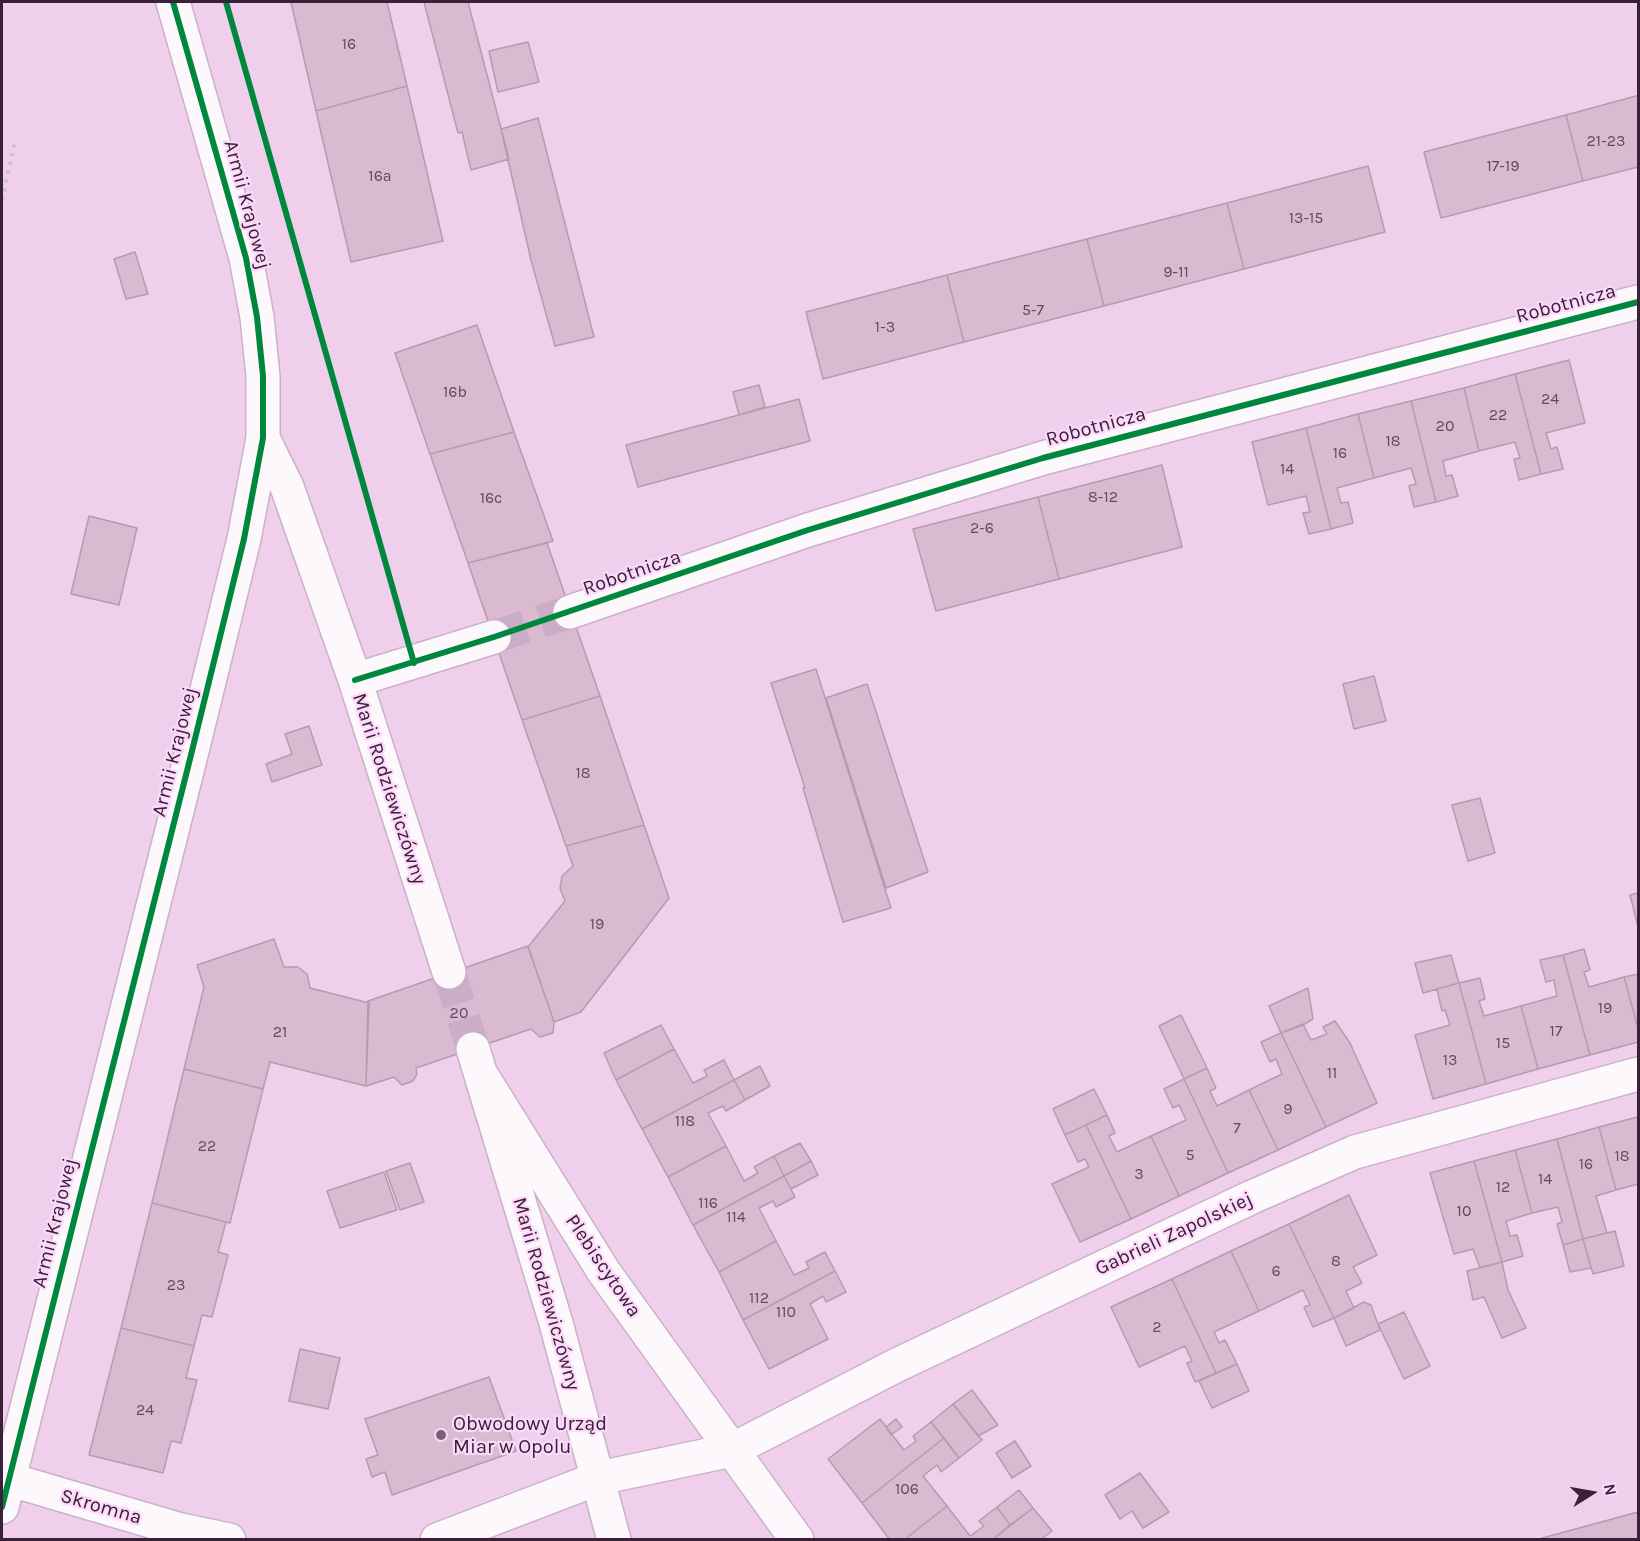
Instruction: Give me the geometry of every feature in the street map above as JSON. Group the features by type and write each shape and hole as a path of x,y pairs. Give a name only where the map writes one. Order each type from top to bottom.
{"street":[{"name":"Armii Krajowej","path":"5,1493 197,734 244,539 263,438 263,376 257,316 246,258 173,2"},
{"name":"Robotnicza","path":"570,612 808,530 1043,458 1638,302"},
{"name":"Marii Rodziewiczówny","path":"263,438 287,487 355,680 449,972"},
{"path":"355,680 494,637"},
{"name":"Marii Rodziewiczówny","path":"478,1062 599,1478 614,1539"},
{"name":"Plebiscytowa","path":"478,1062 604,1272 797,1539"},
{"name":"Gabrieli Zapolskiej","path":"732,1450 897,1365 1252,1197 1355,1152 1638,1074"},
{"path":"437,1539 599,1478 732,1450"},
{"name":"Skromna","path":"5,1493 229,1539"}],"building":[{"path":"291,2 387,2 407,86 316,111"},
{"path":"424,2 468,2 509,159 471,170 462,132 458,133"},
{"path":"528,42 539,82 498,92 489,51"},
{"path":"407,86 443,241 351,262 316,111"},
{"path":"1638,96 1638,167 1583,181 1566,115"},
{"path":"1566,115 1583,181 1441,218 1424,152"},
{"path":"538,118 594,337 555,346 531,260 501,129"},
{"path":"1368,166 1385,232 1244,269 1227,203"},
{"path":"1227,203 1244,269 1104,306 1087,239"},
{"path":"1087,239 1104,306 964,342 947,275"},
{"path":"135,252 148,294 126,299 114,259"},
{"path":"947,275 964,342 823,379 806,312"},
{"path":"477,325 514,432 430,454 395,353"},
{"path":"1569,360 1585,423 1546,433 1551,449 1557,447 1563,469 1541,474 1515,374"},
{"path":"1515,374 1541,474 1519,480 1514,459 1520,458 1515,442 1479,451 1464,388"},
{"path":"759,385 765,407 739,415 733,392"},
{"path":"1464,388 1479,451 1443,461 1446,476 1452,475 1458,496 1436,502 1411,401"},
{"path":"799,399 810,441 638,487 626,445"},
{"path":"1411,401 1436,502 1414,507 1409,486 1416,484 1411,468 1374,478 1358,414"},
{"path":"1358,414 1374,478 1337,488 1341,503 1348,502 1353,523 1331,529 1306,428"},
{"path":"1306,428 1331,529 1309,534 1303,513 1310,512 1306,496 1268,505 1252,442"},
{"path":"514,432 553,541 468,563 430,454"},
{"path":"1162,465 1182,547 1059,579 1038,497"},
{"path":"1038,497 1059,579 936,611 913,529"},
{"path":"89,516 137,528 119,605 71,594"},
{"path":"547,543 600,696 522,720 468,563"},
{"path":"816,669 891,908 843,922 803,788 805,788 771,683"},
{"path":"1374,676 1386,721 1354,729 1343,684"},
{"path":"867,684 928,872 886,888 826,698"},
{"path":"600,696 644,825 566,846 522,720"},
{"path":"309,726 322,765 272,782 266,764 292,754 285,734"},
{"path":"1480,798 1495,853 1468,861 1452,805"},
{"path":"644,825 669,898 581,1012 554,1022 528,947 565,901 560,888 562,876 573,866 566,846"},
{"path":"1638,893 1638,927 1630,895"},
{"path":"274,939 284,967 298,967 307,974 310,988 369,1003 366,1086 270,1062 263,1089 184,1069 204,987 197,965"},
{"path":"528,946 554,1022 553,1033 540,1037 531,1029 416,1068 417,1074 413,1081 402,1085 394,1077 366,1086 368,1001"},
{"path":"1584,949 1590,970 1584,972 1589,987 1624,977 1638,1028 1638,1042 1590,1055 1563,955"},
{"path":"1451,955 1459,983 1423,993 1415,963"},
{"path":"1563,955 1590,1055 1538,1069 1521,1006 1557,996 1554,980 1546,982 1540,960"},
{"path":"1638,974 1638,1028 1624,977"},
{"path":"1480,978 1485,999 1479,1001 1484,1016 1521,1006 1538,1069 1486,1084 1459,983"},
{"path":"1459,983 1486,1084 1433,1099 1415,1035 1450,1025 1445,1010 1442,1011 1437,989"},
{"path":"1308,988 1313,1019 1281,1033 1269,1006"},
{"path":"1181,1015 1207,1068 1184,1079 1159,1026"},
{"path":"1335,1021 1350,1043 1377,1103 1326,1127 1281,1033 1303,1024 1311,1040 1327,1034 1323,1027"},
{"path":"661,1025 674,1049 616,1080 604,1053"},
{"path":"1281,1033 1326,1127 1278,1150 1249,1090 1282,1074 1276,1059 1270,1062 1261,1042"},
{"path":"674,1049 693,1083 707,1076 704,1070 724,1060 734,1080 642,1129 616,1080"},
{"path":"760,1066 770,1086 745,1100 734,1080"},
{"path":"1207,1068 1216,1088 1210,1091 1217,1106 1249,1090 1278,1150 1228,1173 1184,1079"},
{"path":"184,1069 263,1089 230,1223 152,1203"},
{"path":"1184,1079 1228,1173 1179,1196 1151,1136 1186,1120 1179,1105 1173,1108 1164,1089"},
{"path":"734,1080 745,1100 726,1111 723,1106 708,1113 726,1146 668,1177 642,1129"},
{"path":"1094,1089 1107,1115 1065,1135 1053,1109"},
{"path":"1107,1115 1115,1133 1109,1136 1117,1152 1151,1136 1179,1196 1131,1219 1086,1125"},
{"path":"1638,1117 1638,1184 1616,1190 1599,1127"},
{"path":"1086,1125 1131,1219 1080,1242 1052,1184 1089,1167 1085,1159 1078,1162 1065,1135"},
{"path":"1599,1127 1616,1190 1596,1196 1607,1233 1583,1239 1557,1139"},
{"path":"1557,1139 1583,1239 1563,1245 1557,1224 1562,1222 1558,1207 1532,1213 1515,1150"},
{"path":"800,1143 811,1161 784,1176 774,1156"},
{"path":"726,1146 744,1181 758,1173 754,1167 774,1156 784,1176 693,1225 668,1177"},
{"path":"1515,1150 1532,1213 1506,1221 1510,1236 1517,1235 1523,1256 1502,1262 1474,1161"},
{"path":"811,1161 818,1175 791,1189 784,1176"},
{"path":"1474,1161 1502,1262 1480,1268 1473,1249 1454,1254 1430,1173"},
{"path":"410,1163 424,1202 400,1210 386,1171"},
{"path":"384,1172 397,1210 340,1228 327,1191"},
{"path":"784,1176 795,1197 776,1207 773,1201 759,1208 776,1241 719,1272 693,1225"},
{"path":"1349,1195 1377,1255 1353,1267 1362,1283 1346,1291 1354,1308 1334,1318 1289,1224"},
{"path":"152,1203 226,1222 218,1252 228,1255 212,1317 202,1315 194,1346 121,1328"},
{"path":"1289,1224 1334,1318 1313,1327 1304,1307 1310,1305 1303,1290 1259,1311 1231,1251"},
{"path":"1615,1231 1624,1266 1593,1274 1583,1239"},
{"path":"1583,1239 1591,1268 1570,1272 1563,1245"},
{"path":"776,1241 794,1275 809,1268 806,1262 825,1252 835,1271 743,1320 719,1272"},
{"path":"1231,1251 1259,1311 1214,1332 1219,1343 1225,1340 1237,1364 1216,1373 1172,1279"},
{"path":"1502,1262 1508,1290 1526,1328 1502,1338 1484,1297 1473,1300 1467,1271"},
{"path":"835,1271 846,1292 826,1302 823,1296 810,1304 828,1339 769,1369 743,1320"},
{"path":"1172,1279 1216,1373 1195,1382 1187,1363 1192,1361 1185,1346 1139,1367 1111,1307"},
{"path":"1364,1302 1371,1305 1380,1330 1346,1346 1334,1318"},
{"path":"1404,1312 1430,1366 1404,1379 1378,1324"},
{"path":"121,1328 194,1346 186,1378 197,1380 181,1443 171,1441 163,1473 89,1455"},
{"path":"300,1349 340,1358 328,1409 289,1401"},
{"path":"1237,1364 1249,1391 1212,1408 1199,1381"},
{"name":"Obwodowy Urząd Miar w Opolu","path":"489,1377 516,1451 392,1495 385,1472 372,1477 366,1459 378,1455 365,1419"},
{"path":"972,1390 998,1425 978,1436 953,1404"},
{"path":"953,1404 982,1440 959,1458 931,1422"},
{"path":"880,1419 904,1450 916,1441 913,1436 931,1422 944,1438 862,1503 828,1459"},
{"path":"896,1419 902,1427 891,1435 886,1427"},
{"path":"944,1438 959,1458 941,1472 937,1465 923,1476 947,1506 904,1540 890,1540 862,1503"},
{"path":"1015,1441 1031,1466 1012,1478 996,1453"},
{"path":"1140,1473 1169,1512 1143,1528 1132,1511 1120,1519 1105,1495"},
{"path":"1019,1490 1033,1508 1010,1525 997,1507"},
{"path":"947,1506 970,1536 984,1526 979,1521 997,1507 1010,1525 992,1540 904,1540"},
{"path":"1033,1508 1052,1531 1040,1540 992,1540"},
{"path":"1638,1512 1638,1540 1535,1540"}],"tunnel":[{"path":"494,637 570,612"},
{"path":"449,972 473,1049"}],"railway":[{"path":"2,200 16,138"}],"cycle path":[{"path":"2,1507 244,539 263,438 263,376 257,317 246,258 173,2"},
{"path":"226,2 414,663"},
{"path":"355,680 494,637 808,530 1043,458 1638,302"}],"place":[{"name":"Obwodowy Urząd Miar w Opolu","path":"441,1435"}]}
